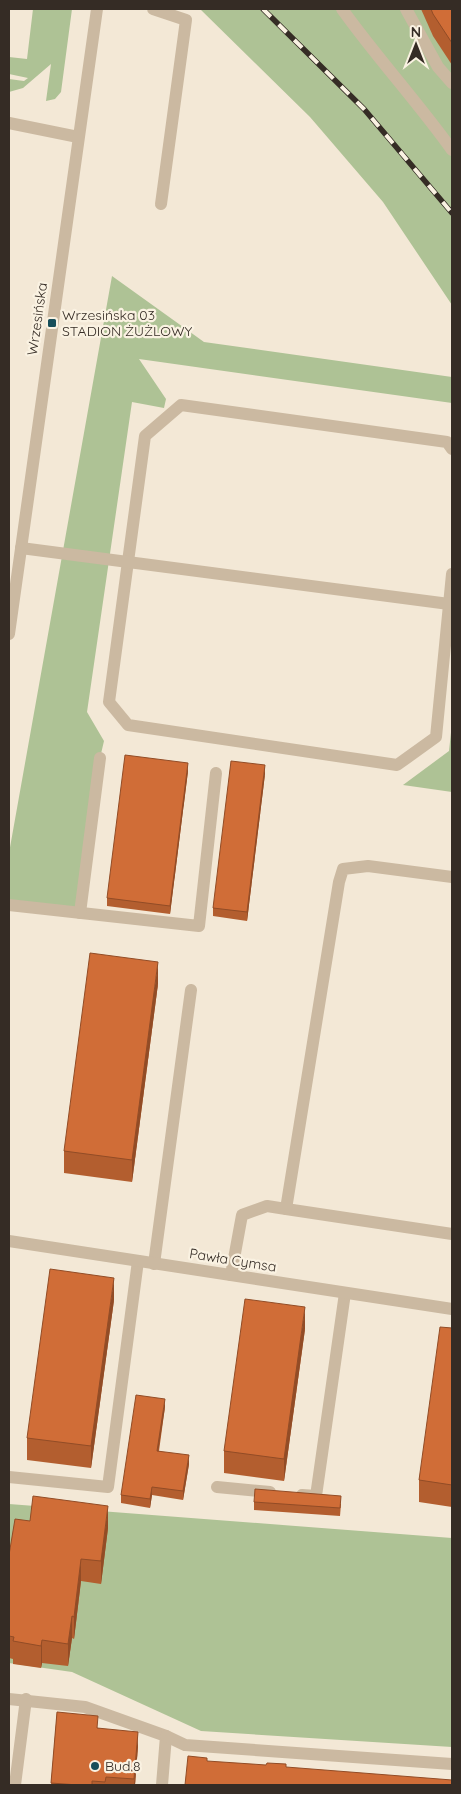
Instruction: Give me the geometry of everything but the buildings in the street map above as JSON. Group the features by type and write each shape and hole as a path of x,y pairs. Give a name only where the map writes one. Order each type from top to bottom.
{"street":[{"name":"Wrzesińska","path":"9,634 96,9"},
{"path":"153,9 186,20 161,204"},
{"path":"342,9 369,46 422,108 452,150"},
{"path":"406,9 438,67 452,83"},
{"path":"9,123 78,137"},
{"path":"452,449 447,442 180,405 145,436 109,702 128,725 397,765 436,737 452,574"},
{"path":"21,548 449,604"},
{"path":"80,913 100,758"},
{"path":"9,905 199,926 216,773"},
{"path":"286,1209 338,882 343,869 368,866 452,877"},
{"path":"154,1264 190,990"},
{"path":"231,1275 242,1215 267,1206 452,1234"},
{"name":"Pawła Cymsa","path":"9,1241 452,1309"},
{"path":"9,1477 108,1488 138,1261"},
{"path":"217,1488 316,1496 345,1293"},
{"path":"9,1699 26,1699 85,1707 166,1736 185,1745 452,1764"},
{"path":"14,1785 26,1699"},
{"path":"162,1785 166,1736"}],"green space":[{"path":"33,9 72,9 61,92 55,99 46,101 51,64 23,88 9,92 9,79 24,81 28,78 9,74 9,57 27,59"},
{"path":"200,9 452,9 452,305 383,202 310,117"},
{"path":"112,276 204,342 452,377 452,403 139,359 166,399 164,408 132,402 87,712 104,741 100,758 80,913 9,905 9,853"},
{"path":"452,723 452,792 403,785 449,751"},
{"path":"9,1504 452,1538 452,1747 201,1731 72,1672 9,1663"}],"railway":[{"path":"263,9 364,109 452,213"}],"place":[{"name":"Wrzesińska 03 STADION ŻUŻLOWY","path":"52,323"},
{"name":"Bud.8","path":"95,1766"}]}
